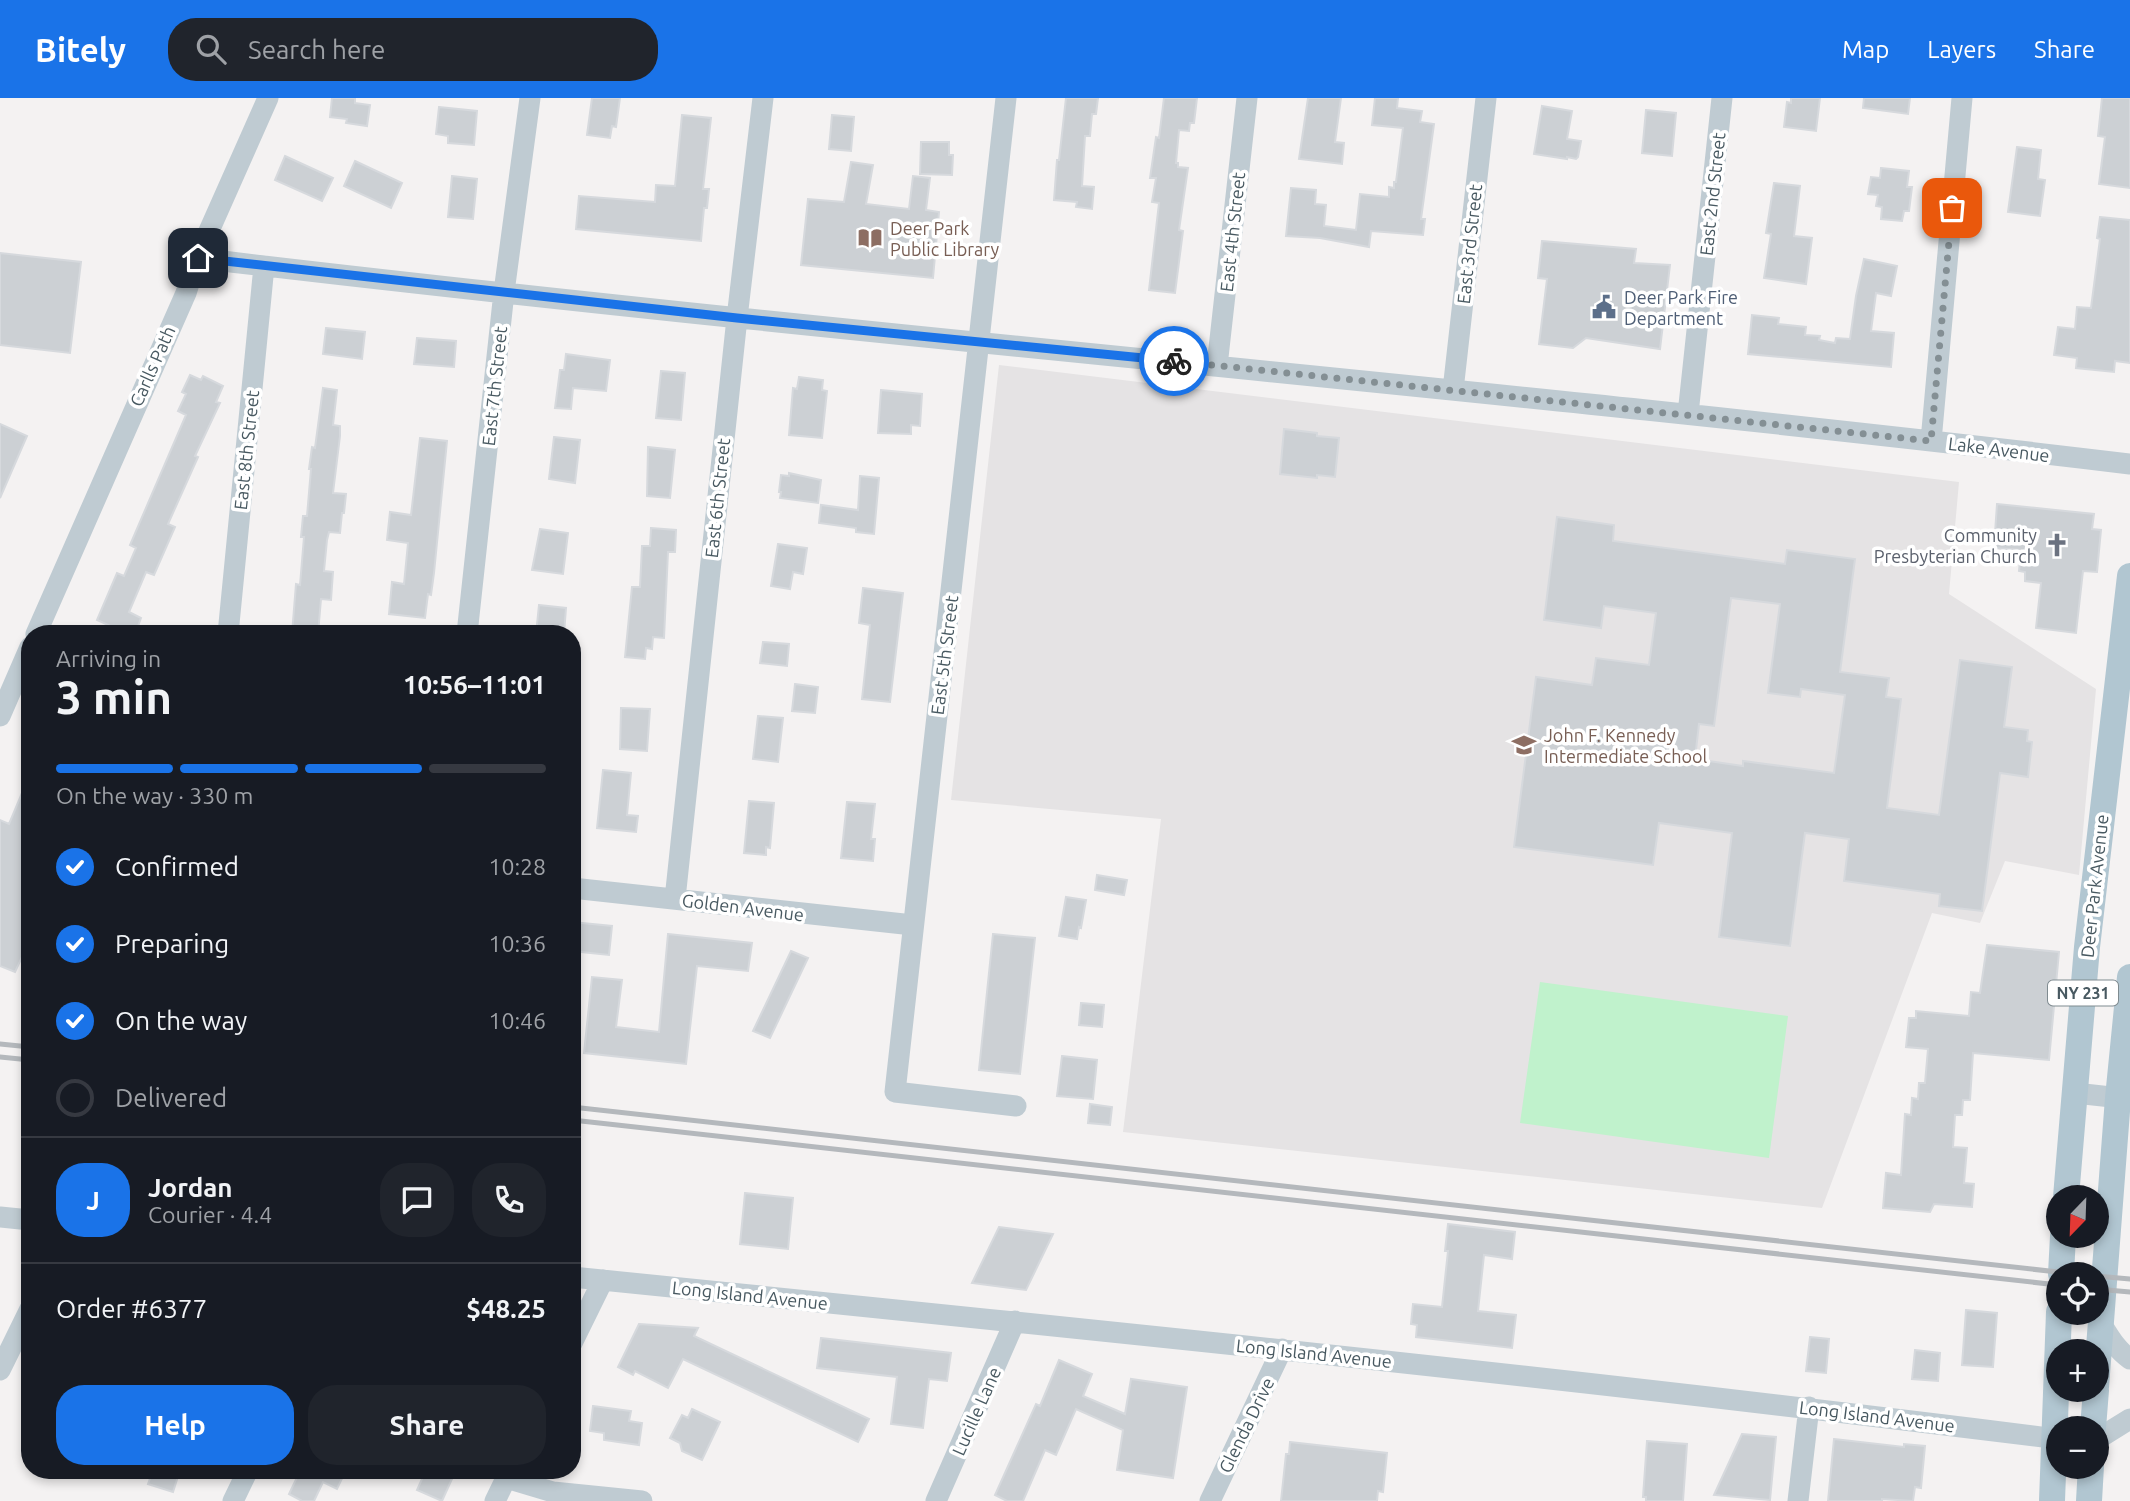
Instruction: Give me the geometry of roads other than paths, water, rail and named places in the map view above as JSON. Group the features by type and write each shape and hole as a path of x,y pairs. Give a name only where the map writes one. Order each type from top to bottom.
{"main road":[{"name":"Deer Park Avenue","path":"2067,1185 2088,940 2130,576"},
{"name":"NY 231","path":"2108,1262 2124,1099 2130,977"},
{"path":"2057,1416 2059,1325"},
{"name":"NY 231","path":"2101,1339 2102,1325"},
{"path":"2052,1501 2053,1479"},
{"path":"2089,1501 2090,1479"}],"street":[{"name":"Carlls Path","path":"40,625 186,293 198,258 268,98"},
{"name":"East 7th Street","path":"468,625 504,292 530,98"},
{"name":"East 6th Street","path":"675,899 763,98"},
{"name":"East 5th Street","path":"1006,98 895,1092 1016,1106"},
{"name":"East 4th Street","path":"1217,366 1247,98"},
{"name":"East 3rd Street","path":"1453,390 1486,98"},
{"name":"East 2nd Street","path":"1688,414 1722,98"},
{"path":"1931,441 1962,98"},
{"name":"Lake Avenue","path":"198,258 737,318 1688,414 2130,464"},
{"name":"East 8th Street","path":"229,625 264,266"},
{"path":"0,716 21,668"},
{"name":"Golden Avenue","path":"581,889 913,925"},
{"path":"2075,1093 2124,1099"},
{"path":"0,1217 21,1219"},
{"name":"Long Island Avenue","path":"581,1278 1282,1349 1808,1407 2046,1438"},
{"path":"581,1325 603,1280"},
{"name":"Lucille Lane","path":"936,1501 1015,1321"},
{"path":"2102,1325 2111,1340 2130,1359"},
{"path":"0,1370 21,1327"},
{"name":"Glenda Drive","path":"1210,1501 1282,1349"},
{"path":"1798,1501 1808,1407"},
{"path":"2109,1432 2130,1419"},
{"path":"233,1501 244,1479"},
{"path":"495,1501 506,1479"},
{"path":"520,1479 552,1492 642,1501"}],"railway":[{"path":"0,1044 21,1046"},
{"path":"0,1057 21,1059"},
{"path":"581,1108 2046,1271"},
{"path":"581,1121 2046,1284"},
{"path":"2109,1277 2130,1279"},
{"path":"2109,1290 2130,1292"}],"place":[{"name":"Deer Park Public Library","path":"870,238"},
{"name":"Deer Park Fire Department","path":"1604,307"},
{"name":"Community Presbyterian Church","path":"2057,545"},
{"name":"John F. Kennedy Intermediate School","path":"1524,745"}]}
